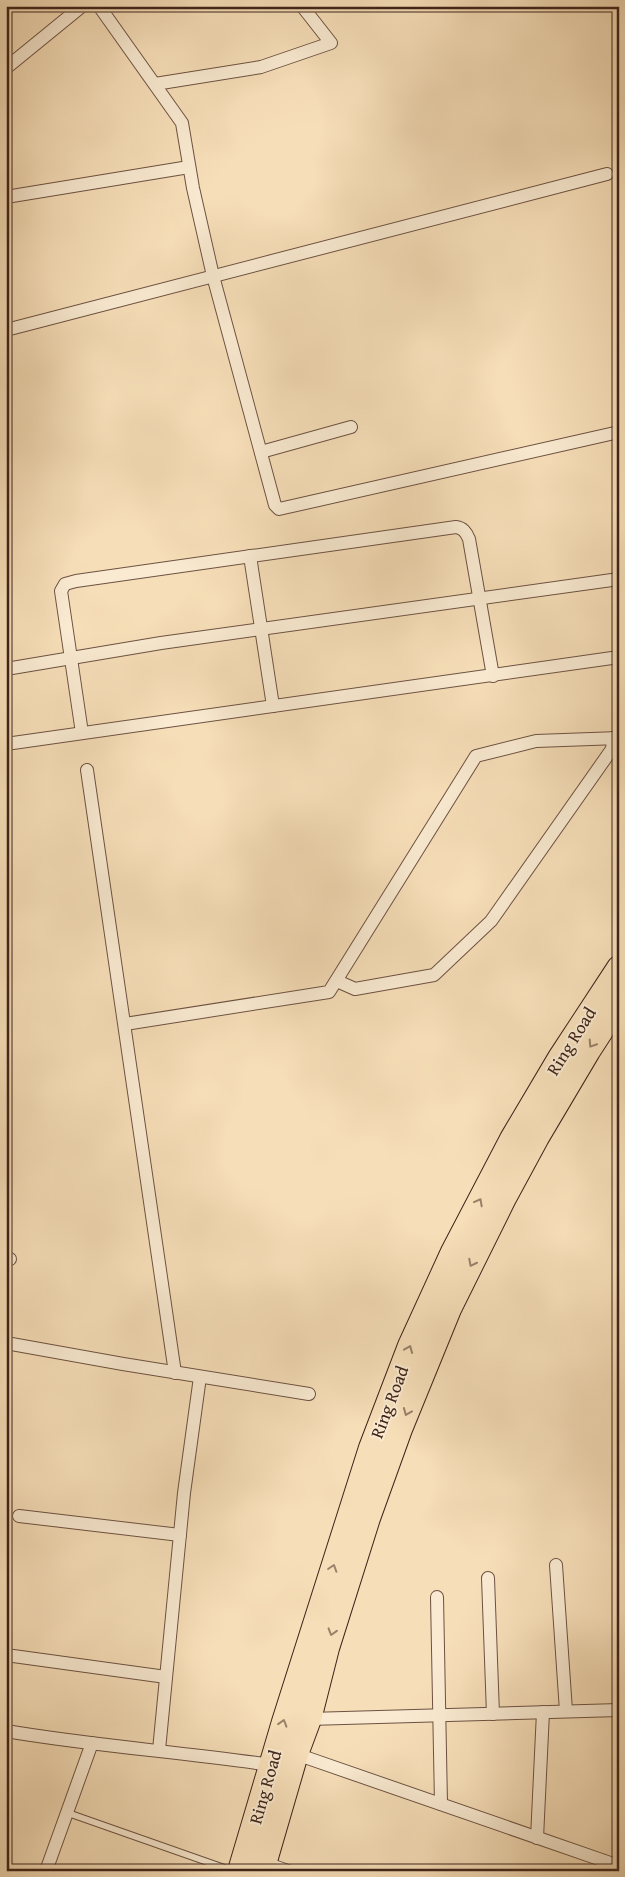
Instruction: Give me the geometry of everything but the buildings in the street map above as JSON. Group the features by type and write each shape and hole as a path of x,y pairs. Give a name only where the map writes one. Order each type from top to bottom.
{"highway":[{"name":"Ring Road","path":"240,1871 271,1765 371,1448 410,1346 453,1252 512,1139 560,1058 619,968"},
{"name":"Ring Road","path":"263,1867 296,1754 309,1719 327,1648 368,1518 400,1429 449,1309 504,1198 537,1137 619,1003"}],"street":[{"path":"99,6 182,124 193,188 213,276 260,452 278,509 282,510 619,432"},
{"path":"155,84 261,67 331,43 302,6"},
{"path":"6,68 79,7"},
{"path":"6,197 190,167"},
{"path":"6,330 607,174"},
{"path":"260,452 351,428"},
{"path":"82,733 61,590 65,584 456,527 462,528 468,539 492,676"},
{"path":"250,556 272,706"},
{"path":"6,669 70,657 619,579"},
{"path":"6,744 619,657"},
{"path":"125,1024 329,992 476,756 536,741 616,738 612,749 491,921 434,975 355,989 337,980"},
{"path":"88,770 175,1373"},
{"path":"6,1343 175,1373 309,1394"},
{"path":"159,1750 184,1493 200,1377"},
{"path":"19,1516 180,1535"},
{"path":"556,1565 566,1711"},
{"path":"488,1578 493,1714"},
{"path":"437,1597 441,1804"},
{"path":"6,1655 166,1677"},
{"path":"309,1719 619,1710"},
{"path":"537,1838 544,1712"},
{"path":"6,1731 52,1739 159,1750 271,1765"},
{"path":"46,1871 92,1743"},
{"path":"296,1754 619,1866"},
{"path":"263,1867 288,1871"}],"lane":[{"path":"68,1813 233,1871"}]}
